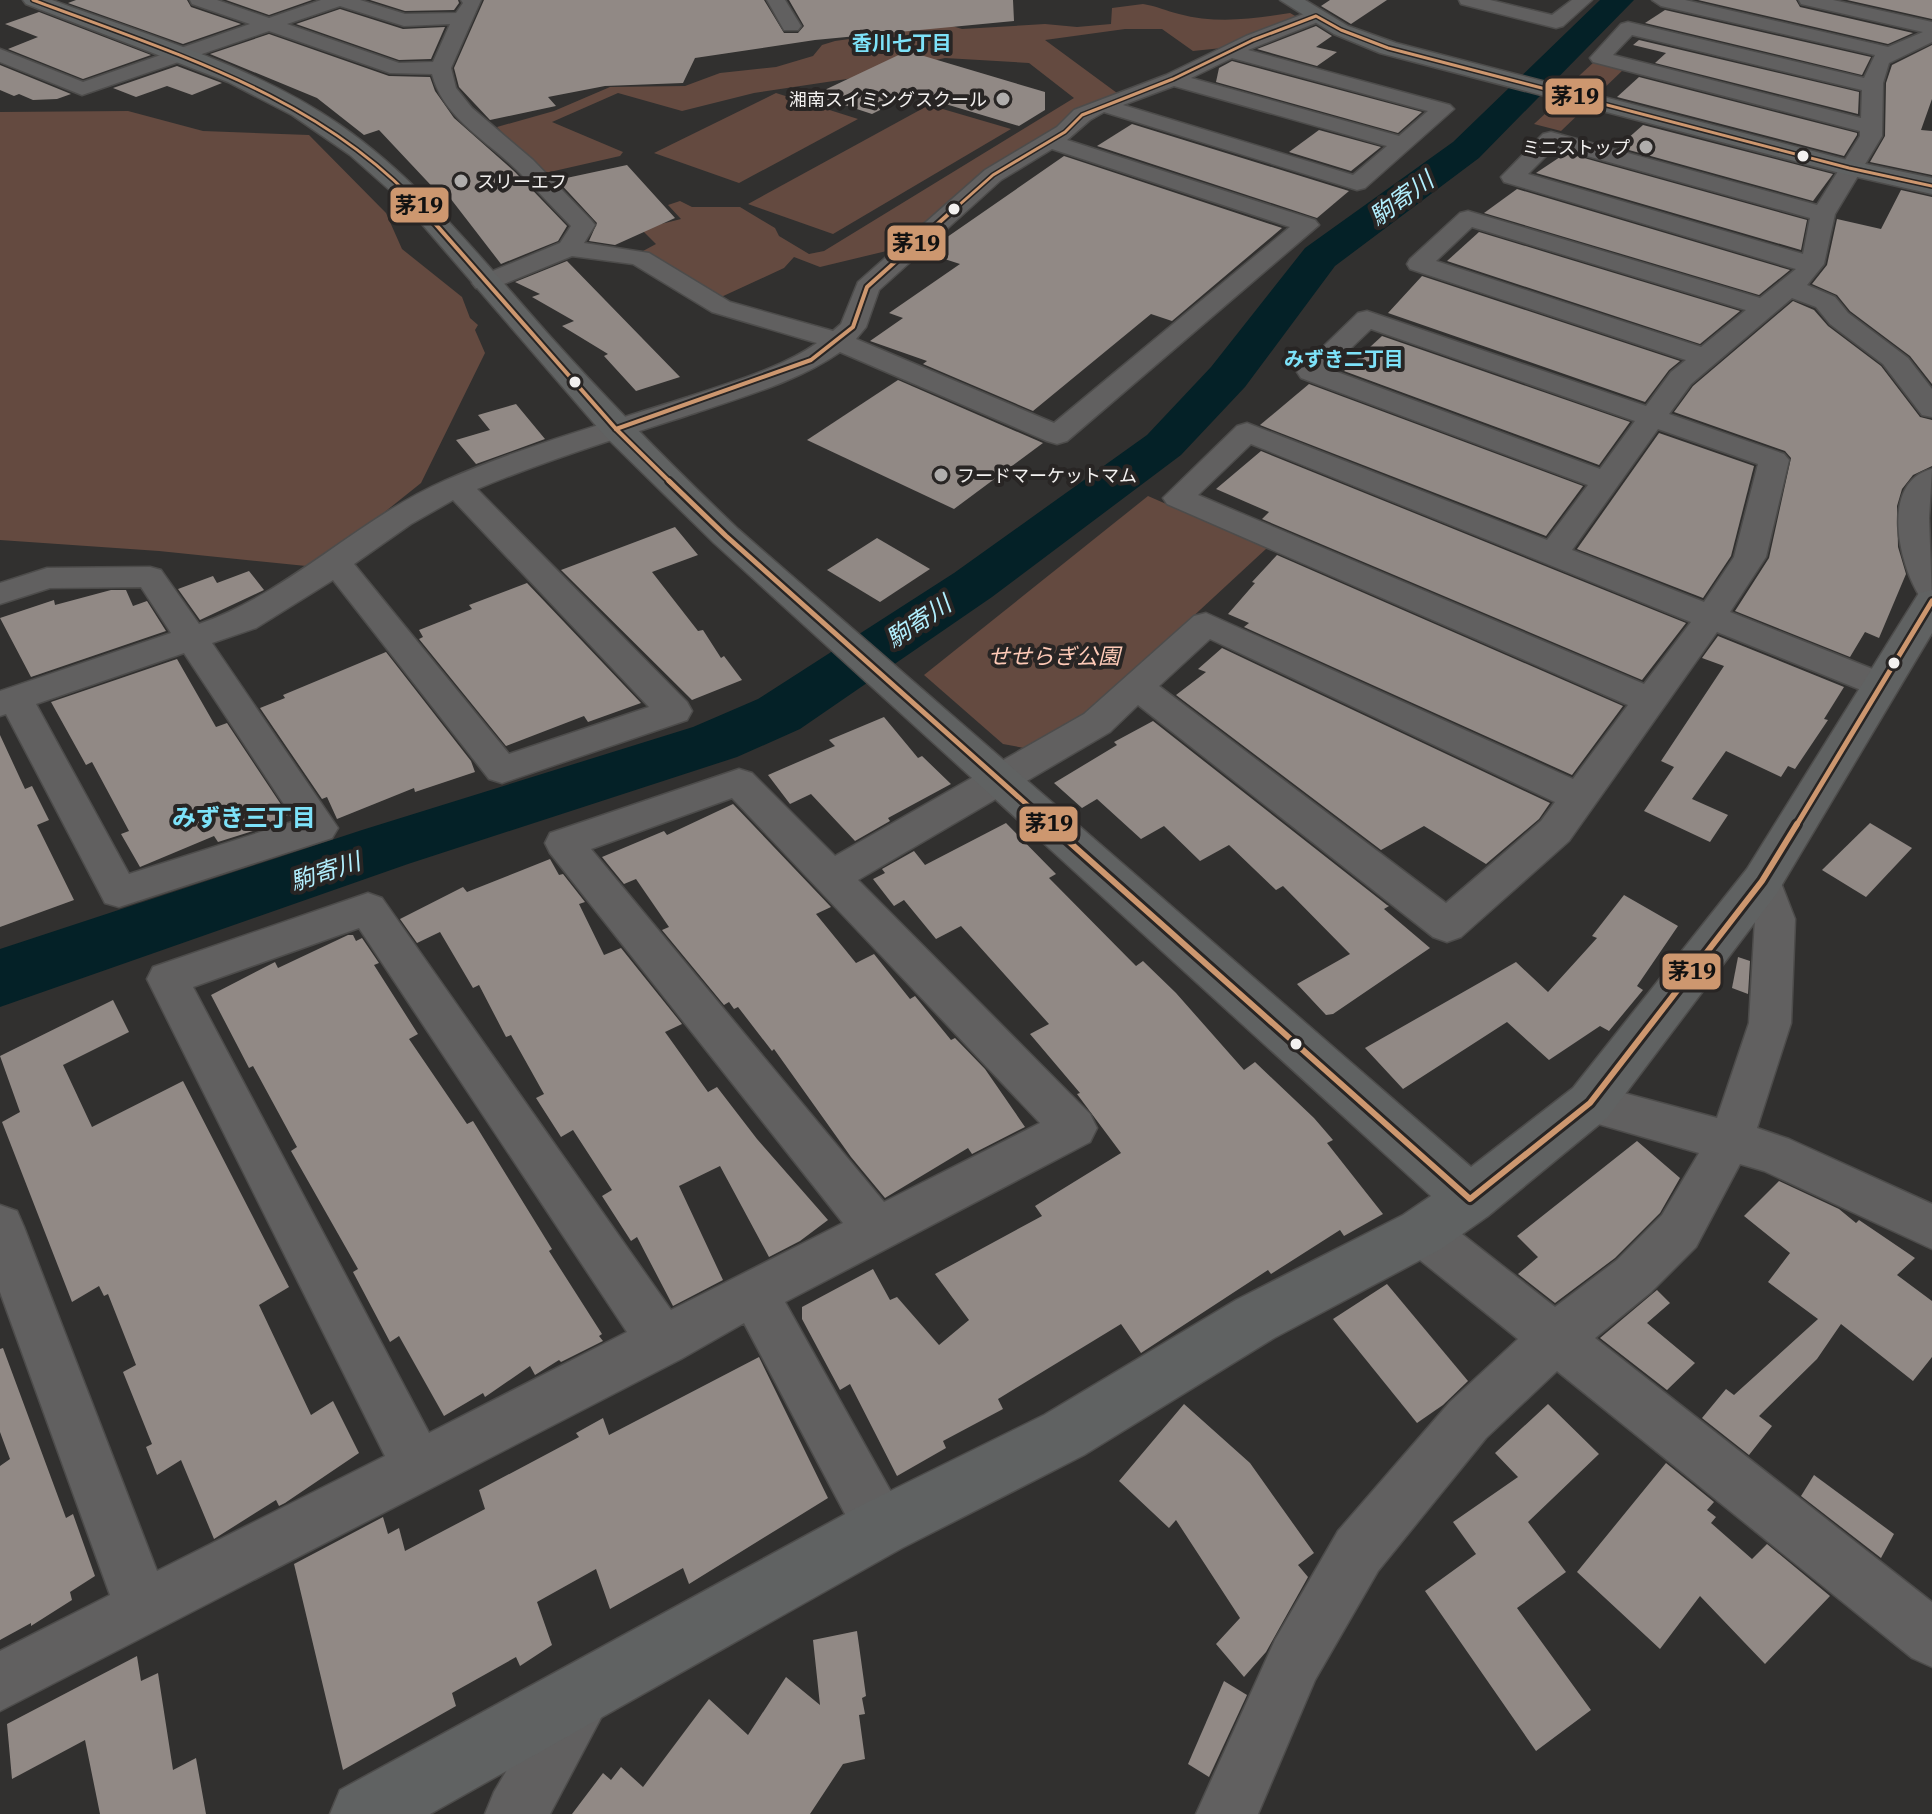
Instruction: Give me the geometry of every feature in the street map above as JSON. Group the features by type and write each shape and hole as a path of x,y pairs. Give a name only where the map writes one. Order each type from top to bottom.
{"street":[{"path":"33,0 182,56 299,110 352,144 411,196 616,429 726,536 1470,1199"},
{"path":"2,57 82,89 340,0 404,20 474,5"},
{"path":"776,0 791,26"},
{"path":"1290,0 1341,30 1388,48 1849,168 1932,186"},
{"path":"1468,0 1556,22 1583,0"},
{"path":"1661,0 1890,53"},
{"path":"1808,0 1932,28"},
{"path":"217,2 269,25 397,69 441,68"},
{"path":"474,5 441,68 446,88 464,113 507,147 583,225 569,248"},
{"path":"0,594 47,578 150,577 192,639 319,828 119,892 8,702 192,639 282,603 400,516 457,486 811,360 853,327 867,287 993,175 1065,132 1082,115 1102,105 1173,79 1316,16"},
{"path":"1872,127 1600,58 1628,28 1873,86"},
{"path":"1553,554 1681,378 1812,264 1823,214 1849,168 1866,146 1872,127 1873,86 1880,61 1890,53 1932,35"},
{"path":"1102,105 1357,183 1443,109 1232,52"},
{"path":"1173,79 1403,144"},
{"path":"1812,264 1512,177 1551,139 1823,214"},
{"path":"485,283 569,248 640,258 721,307 838,341 1057,435 1307,225 1049,141"},
{"path":"1704,357 1419,264 1468,218 1762,307"},
{"path":"1788,287 1826,302 1834,317 1871,339 1896,360 1932,409"},
{"path":"1139,688 1447,926 1555,831 1711,616 1750,557 1774,460 1367,319 1311,372 1605,481"},
{"path":"1651,701 1178,498 1247,432 1883,686"},
{"path":"1932,478 1922,486 1913,516 1913,544 1932,591"},
{"path":"336,563 502,770 674,711 457,486"},
{"path":"364,1814 881,1527 1064,1435 1255,1319 1422,1232 1470,1199 1590,1103 1762,881 1932,601"},
{"path":"832,876 1097,723 1206,624 1580,798"},
{"path":"0,1682 755,1295 878,1231 1074,1128 739,782 564,843 878,1231"},
{"path":"1227,1814 1295,1660 1358,1551 1468,1420 1557,1337 1634,1276 1679,1231 1731,1139 1770,1023 1775,919 1762,881"},
{"path":"418,1466 168,979 368,909 663,1342"},
{"path":"1590,1103 1731,1139 1773,1153 1932,1227"},
{"path":"0,1227 143,1608"},
{"path":"1422,1232 1932,1638"},
{"path":"755,1295 881,1527"},
{"path":"516,1814 587,1690"}],"green space":[{"path":"1143,4 1207,19 1249,19 1290,13 1297,17 1222,48 1193,51 1162,29 1125,29 1045,40 1117,93 1074,115 899,248 820,267 794,257 784,268 719,298 643,251 656,244 641,229 681,219 668,205 680,201 692,207 740,207 809,254 824,251 1074,98 1029,63 945,58 847,79 754,93 682,111 618,93 552,122 623,152 620,156 541,174 497,127 554,111 610,87 685,86 720,73 776,67 813,56 822,45 835,41 949,25 962,29 1111,24 1112,8"},
{"path":"1594,62 1624,69 1598,94 1567,87"},
{"path":"776,93 858,119 739,183 654,153"},
{"path":"1559,101 1586,107 1561,131 1534,124"},
{"path":"929,105 1011,129 833,234 748,204"},
{"path":"128,111 203,131 309,135 386,213 402,249 462,297 470,318 478,325 475,330 485,353 421,483 316,567 159,551 0,540 0,112"},
{"name":"せせらぎ公園","path":"1148,496 1267,548 1094,708 1024,748 1003,744 924,675"}],"building":[{"path":"76,0 187,0 191,7 241,24 183,44 68,3"},
{"path":"226,0 312,0 269,15"},
{"path":"370,0 458,0 459,3 454,10 405,11"},
{"path":"484,0 764,0 784,33 798,33 804,26 789,0 1013,0 1014,21 815,40 695,58 683,83 605,86 548,97 556,106 490,120 459,87 454,68"},
{"path":"1330,0 1387,0 1351,24 1321,6"},
{"path":"1698,0 1796,0 1800,7 1913,33 1888,44"},
{"path":"1847,0 1932,0 1932,19"},
{"path":"340,9 403,29 445,27 431,59 399,60 296,24"},
{"path":"1665,10 1871,57 1862,75 1645,23"},
{"path":"39,12 151,55 83,79 8,49 38,37 5,24"},
{"path":"1316,26 1332,36 1316,47 1337,52 1317,66 1257,49"},
{"path":"269,34 389,76 430,77 435,91 454,118 515,172 567,226 558,241 501,264 447,194 441,196 379,130 364,135 317,98 210,54"},
{"path":"1639,40 1859,92 1858,114 1655,63 1666,53 1633,45"},
{"path":"1932,45 1932,99 1921,130 1932,131 1932,175 1870,162 1885,136 1886,83 1892,65"},
{"path":"907,51 1045,92 1045,110 1019,126 912,94 872,114 814,95"},
{"path":"1232,61 1422,112 1398,133 1216,82 1219,68"},
{"path":"0,65 71,94 57,99 33,100 19,94 14,96 0,90"},
{"path":"177,66 222,83 192,95 167,86 136,97 113,88"},
{"path":"1639,77 1857,135 1844,156 1617,97"},
{"path":"1132,124 1349,191 1317,218 1097,146"},
{"path":"1643,125 1833,174 1813,201 1618,147"},
{"path":"1319,130 1381,147 1351,171 1289,152"},
{"path":"1566,153 1807,220 1801,250 1536,173"},
{"path":"1064,156 1282,228 1172,321 1151,314 1033,411 923,364 927,361 870,341 903,318 889,313 960,264 929,254 943,243 940,242"},
{"path":"627,165 675,218 615,245 589,241 597,223 557,180"},
{"path":"1517,189 1790,270 1759,295 1484,213"},
{"path":"1901,190 1932,197 1932,384 1910,356 1850,311 1837,295 1812,284 1827,265 1837,219 1881,229"},
{"path":"1479,232 1740,311 1700,344 1447,261"},
{"path":"567,261 680,377 636,391 604,356 608,354 562,326 574,321 532,297 540,294 515,282"},
{"path":"1422,276 1680,361 1669,370 1645,402 1388,313"},
{"path":"1793,301 1814,310 1828,326 1881,366 1920,417 1932,420 1932,466 1913,475 1902,489 1897,506 1898,547 1906,574 1879,638 1865,632 1850,657 1735,611 1769,558 1791,458 1785,451 1674,412 1693,386"},
{"path":"1382,336 1630,422 1599,465 1344,371"},
{"name":"フードマーケットマム","path":"898,380 1043,443 954,509 807,440"},
{"path":"1309,384 1583,486 1546,536 1260,425"},
{"path":"516,404 545,439 476,464 456,440 490,430 478,415"},
{"path":"1659,433 1754,466 1731,556 1703,598 1577,549"},
{"path":"1261,451 1686,623 1642,680 1262,519 1269,512 1216,489"},
{"path":"675,527 698,555 652,572 698,631 703,630 721,658 724,656 742,680 692,700 561,570"},
{"path":"877,538 930,569 880,602 827,570"},
{"path":"1277,555 1623,706 1572,775 1244,627 1249,623 1228,614"},
{"path":"249,571 264,590 200,620 178,589 213,576 217,583"},
{"path":"527,583 641,703 588,722 584,716 506,746 419,639 423,637 419,630 472,609 469,605"},
{"path":"111,590 126,590 133,606 147,601 166,631 31,677 0,618 54,600 55,605"},
{"path":"1718,636 1844,687 1824,719 1828,720 1795,769 1788,766 1781,777 1726,751 1692,799 1728,815 1710,842 1644,811 1674,767 1661,761 1724,666 1702,658"},
{"path":"1222,648 1550,803 1539,819 1486,864 1424,826 1381,850 1176,695 1206,672 1198,669"},
{"path":"386,652 471,761 475,772 415,792 414,788 337,819 327,797 322,799 260,708 285,698 283,695"},
{"path":"177,659 216,727 227,723 288,815 256,830 218,842 214,836 140,867 121,834 129,831 92,762 86,765 51,702"},
{"path":"884,717 918,758 922,756 951,784 888,818 890,821 855,841 811,794 790,804 768,775 835,746 829,740"},
{"path":"1153,721 1389,906 1384,909 1430,948 1333,1014 1326,1015 1297,984 1350,954 1283,886 1276,890 1229,845 1200,861 1164,826 1141,839 1097,799 1082,808 1054,783 1117,745 1114,742"},
{"path":"0,735 25,789 32,786 49,820 37,825 74,900 0,927"},
{"path":"733,804 831,907 816,914 856,963 874,954 910,999 915,996 951,1040 955,1038 985,1069 1025,1127 972,1154 968,1148 885,1198 851,1157 774,1049 772,1051 738,1007 734,1009 729,1002 724,1005 662,930 669,927 636,879 624,884 602,857 664,831 667,835"},
{"path":"1006,823 1056,874 1049,878 1136,966 1143,961 1176,993 1244,1070 1255,1062 1314,1118 1333,1140 1327,1143 1383,1214 1344,1236 1340,1230 1271,1274 1268,1270 1141,1353 1121,1324 998,1399 1003,1409 943,1441 946,1448 897,1476 850,1384 840,1390 802,1319 802,1307 873,1269 890,1300 897,1297 939,1345 969,1320 935,1274 1042,1216 1035,1206 1121,1153 1077,1094 1080,1093 1030,1034 1049,1024 961,926 936,939 904,900 894,906 873,879 885,873 882,869 914,851 925,865"},
{"path":"1870,823 1912,848 1866,897 1822,870"},
{"path":"550,859 559,875 563,874 585,902 579,904 604,955 621,948 682,1024 665,1032 708,1092 717,1087 757,1139 828,1220 800,1241 769,1257 720,1166 679,1186 723,1280 673,1306 637,1237 631,1241 602,1196 612,1190 573,1130 561,1137 536,1098 544,1094 511,1035 506,1037 479,985 473,988 440,932 417,943 400,919 463,887 467,892"},
{"path":"1624,895 1678,926 1637,986 1643,990 1609,1031 1600,1026 1549,1060 1507,1022 1403,1089 1365,1048 1516,962 1548,992 1597,938 1592,936"},
{"path":"353,935 356,941 362,938 379,963 374,965 418,1034 409,1039 467,1124 473,1121 602,1334 599,1336 603,1341 561,1362 559,1360 535,1375 530,1366 485,1397 483,1393 444,1416 399,1336 390,1342 353,1272 358,1269 291,1151 297,1147 253,1066 249,1068 211,995 275,962 278,968"},
{"path":"1738,957 1750,961 1748,994 1732,988"},
{"path":"113,1000 129,1032 63,1065 92,1127 183,1081 289,1287 259,1305 311,1415 333,1401 359,1453 285,1503 279,1506 276,1500 214,1539 181,1460 157,1475 146,1447 152,1444 123,1372 136,1365 108,1294 104,1296 99,1286 72,1302 2,1122 20,1112 0,1056"},
{"path":"1637,1141 1680,1178 1660,1213 1615,1258 1555,1303 1518,1274 1538,1257 1517,1236"},
{"path":"1779,1181 1839,1209 1856,1223 1859,1220 1915,1258 1897,1275 1932,1301 1932,1357 1913,1381 1841,1324 1817,1359 1759,1416 1772,1426 1749,1455 1702,1418 1726,1389 1734,1395 1818,1319 1768,1282 1790,1253 1744,1216"},
{"path":"1387,1284 1468,1381 1443,1405 1417,1423 1333,1319"},
{"path":"1657,1290 1670,1303 1647,1323 1695,1363 1667,1390 1600,1338"},
{"path":"3,1348 66,1518 73,1514 95,1576 70,1592 72,1600 31,1626 31,1623 0,1640 0,1466 10,1459 0,1432 0,1349"},
{"path":"759,1357 828,1498 689,1584 683,1568 610,1609 596,1569 537,1602 552,1645 520,1666 516,1657 452,1693 456,1706 343,1770 294,1564 383,1517 388,1534 399,1528 405,1551 485,1509 479,1490 579,1437 576,1433 603,1418 609,1435"},
{"path":"1184,1404 1250,1463 1314,1553 1298,1565 1308,1577 1266,1652 1244,1677 1216,1644 1240,1618 1176,1520 1169,1528 1119,1481"},
{"path":"1548,1404 1599,1454 1528,1522 1566,1572 1517,1608 1591,1710 1536,1751 1425,1591 1476,1554 1453,1522 1518,1477 1495,1453"},
{"path":"1666,1463 1714,1502 1707,1510 1716,1517 1711,1523 1752,1559 1767,1544 1830,1596 1765,1664 1700,1596 1660,1649 1577,1572"},
{"path":"1814,1475 1894,1534 1881,1558 1801,1496"},
{"path":"857,1631 866,1696 862,1698 865,1714 859,1715 865,1759 843,1764 810,1814 572,1814 603,1773 611,1780 621,1767 643,1787 709,1699 748,1735 786,1677 820,1705 813,1640"},
{"path":"137,1656 141,1681 158,1673 173,1770 196,1758 206,1814 100,1814 85,1740 12,1779 7,1724"},
{"path":"1224,1681 1247,1695 1209,1777 1188,1764"}],"waterway":[{"name":"駒寄川","path":"0,978 385,847 715,742 779,714 973,585 1164,445 1228,377 1320,257 1466,150 1618,0"}],"transit line":[{"name":"茅19","path":"33,0 236,77 300,110 358,150 411,196 616,429 726,536 1470,1199 1590,1103 1762,881 1932,601"},
{"name":"茅19","path":"616,429 811,360 853,327 867,287 993,175 1065,132 1082,115 1102,105 1173,79 1253,40 1316,16 1341,30 1388,48 1849,168 1932,186"}],"place":[{"name":"湘南スイミングスクール","path":"1003,99"},
{"name":"ミニストップ","path":"1646,147"},
{"name":"スリーエフ","path":"461,181"},
{"name":"フードマーケットマム","path":"941,475"}],"district":[{"name":"香川七丁目","path":"902,42"},
{"name":"みずき二丁目","path":"1344,358"},
{"name":"みずき三丁目","path":"244,817"}]}
